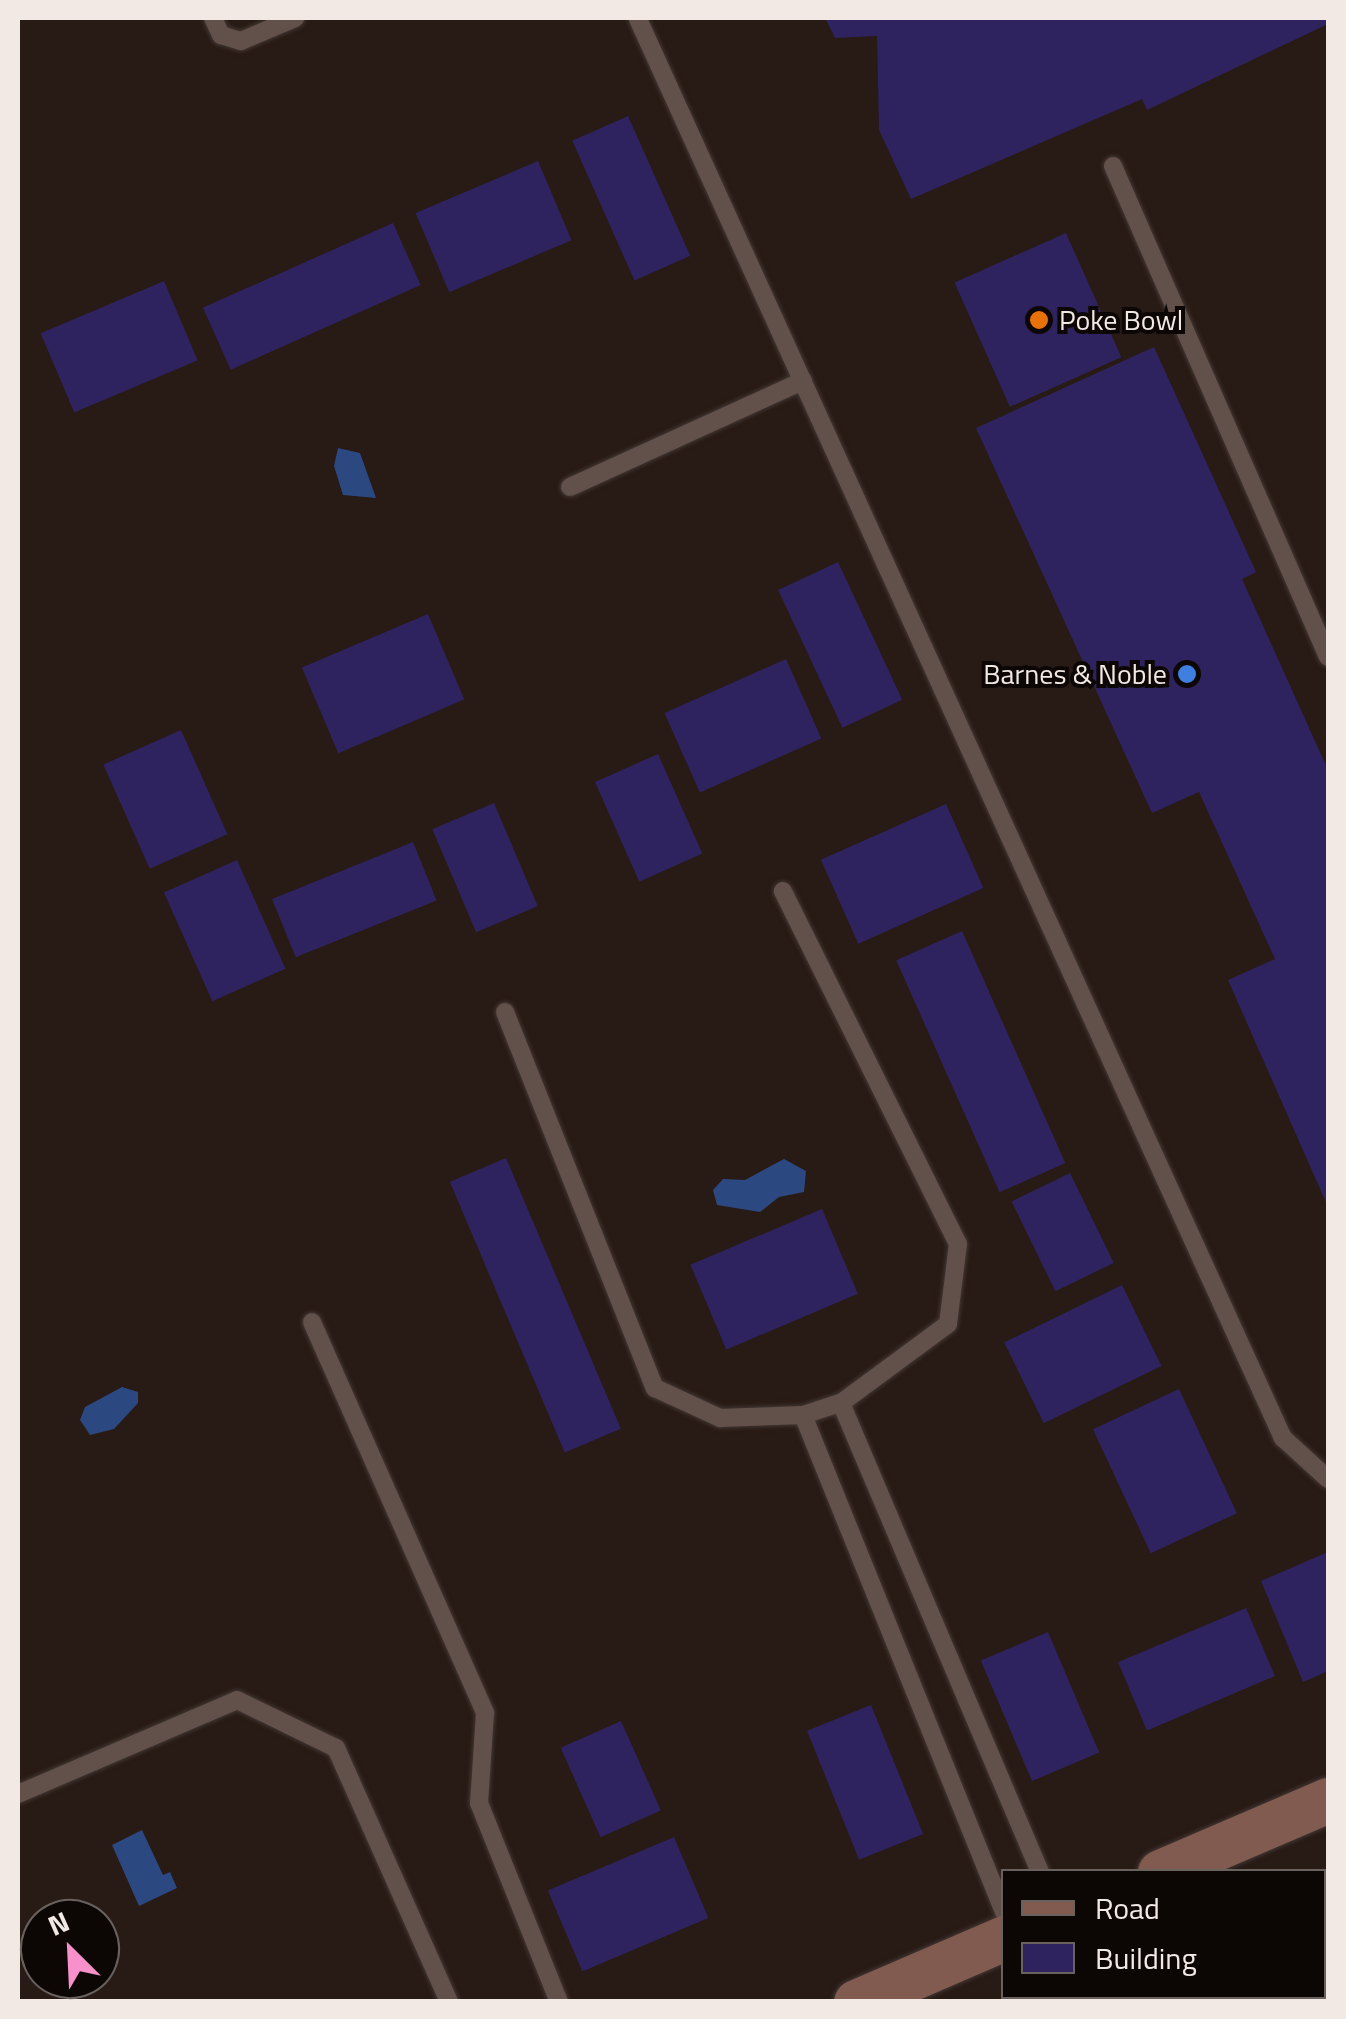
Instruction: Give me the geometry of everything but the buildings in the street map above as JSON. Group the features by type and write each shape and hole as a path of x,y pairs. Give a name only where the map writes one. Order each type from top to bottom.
{"main road":[{"path":"1167,1869 1328,1800"},
{"path":"856,2002 1001,1939"}],"lane":[{"path":"213,18 221,35 242,41 295,18"},
{"path":"638,19 1283,1438 1328,1479"},
{"path":"1113,166 1328,657"},
{"path":"570,487 803,381"},
{"path":"505,1012 655,1388 720,1418 802,1415 842,1402 948,1324 958,1244 783,890"},
{"path":"312,1322 485,1713 479,1803 559,2002"},
{"path":"842,1402 1039,1869"},
{"path":"802,1415 1001,1905"},
{"path":"18,1794 237,1700 336,1748 450,2002"}],"water":[{"path":"338,448 360,453 376,498 343,495 334,466"},
{"path":"784,1159 806,1171 804,1192 779,1197 760,1212 717,1205 713,1190 723,1179 745,1180"},
{"path":"122,1387 138,1392 138,1403 114,1429 90,1435 80,1420 85,1407"},
{"path":"142,1830 163,1875 170,1872 177,1888 139,1906 112,1845"}],"place":[{"name":"Poke Bowl","path":"1039,320"},
{"name":"Barnes & Noble","path":"1187,674"}]}
